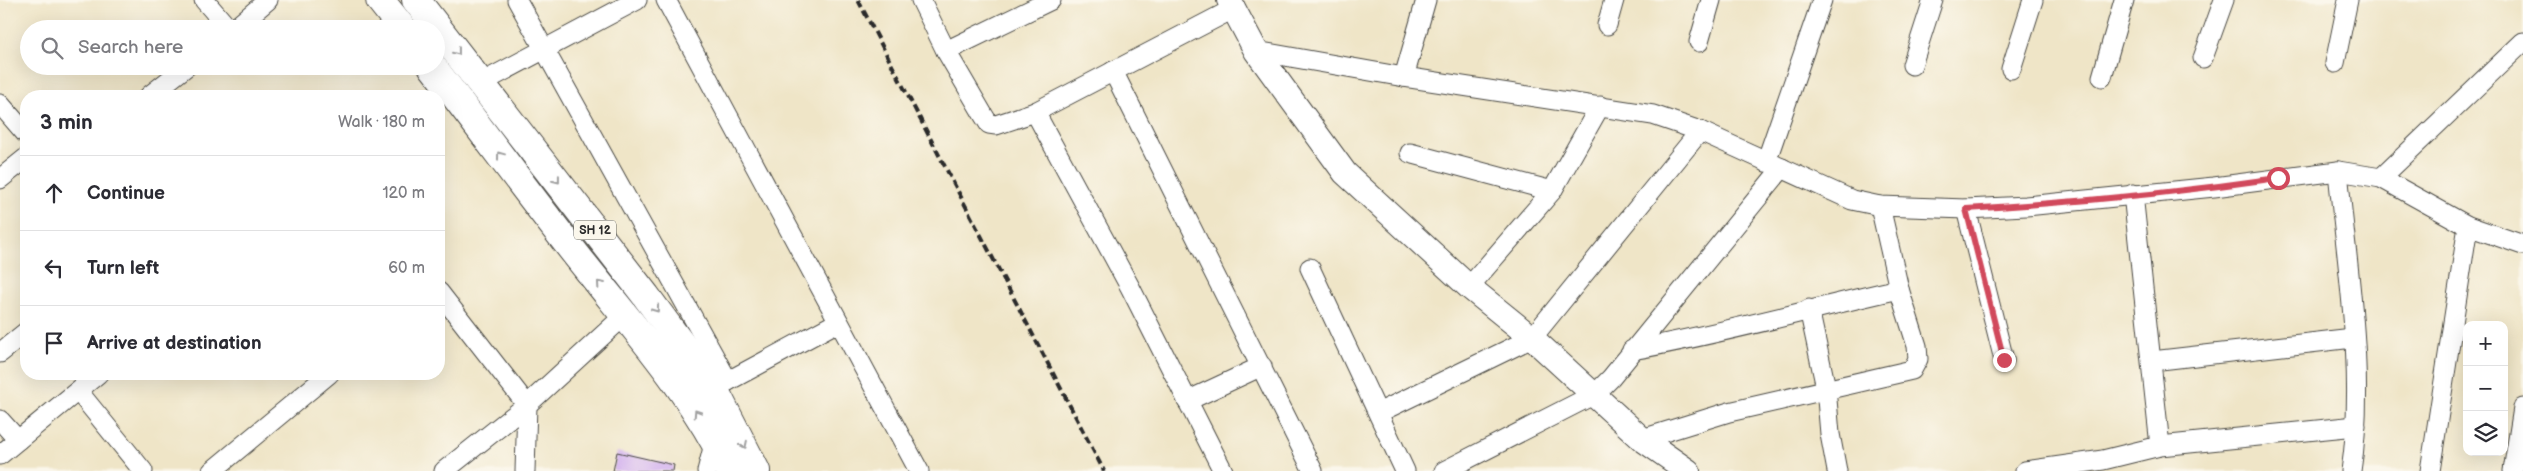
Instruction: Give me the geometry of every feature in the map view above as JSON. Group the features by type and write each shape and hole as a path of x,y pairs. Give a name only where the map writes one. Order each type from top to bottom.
{"main road":[{"path":"380,0 395,20"},
{"name":"SH 12","path":"416,0 432,20"},
{"name":"SH 12","path":"445,37 646,296 721,385 756,471"},
{"name":"SH 12","path":"439,75 589,271 626,314 671,373 715,440 730,471"}],"street":[{"path":"204,0 221,20"},
{"path":"245,20 268,0"},
{"path":"517,0 721,385 838,322"},
{"path":"481,83 636,0"},
{"path":"666,0 919,471"},
{"path":"921,0 946,51 990,124 996,125 1035,112 1231,5 1256,51 1345,173 1469,287 1532,338 1642,438 1688,471"},
{"path":"946,51 1052,0"},
{"path":"1608,25 1614,0"},
{"path":"1699,42 1711,0"},
{"path":"1444,471 1594,394 1632,350 1774,165 1776,128 1822,0"},
{"path":"1912,65 1933,0"},
{"path":"2011,69 2032,0"},
{"path":"2102,77 2124,0"},
{"path":"2203,58 2224,0"},
{"path":"2335,63 2348,0"},
{"path":"1404,77 1425,1"},
{"path":"2381,178 2523,42"},
{"path":"1256,51 1404,77 1652,114 1700,131 1852,200 1880,206 1966,209 2026,206 2214,187 2338,171 2381,178 2468,226 2523,245"},
{"path":"1113,71 1313,471"},
{"path":"157,90 176,75"},
{"path":"0,104 20,127"},
{"path":"1469,287 1552,191 1600,106"},
{"path":"1035,112 1130,287 1223,471"},
{"path":"1380,412 1532,338 1700,131"},
{"path":"1410,153 1552,191"},
{"path":"0,179 20,163"},
{"path":"2338,171 2354,338 2356,426 2351,471"},
{"path":"2133,194 2160,446"},
{"path":"1642,438 1729,412 1826,388 1912,370 1918,359 1917,346 1899,289 1880,206"},
{"path":"1966,209 2004,360"},
{"path":"2430,471 2468,226"},
{"path":"1310,268 1380,412 1406,471"},
{"path":"1632,350 1718,334 1810,309 1899,289"},
{"path":"445,300 527,405 525,471"},
{"path":"1810,309 1826,388 1830,434 1837,471"},
{"path":"444,471 527,405 626,314"},
{"path":"0,353 20,337"},
{"path":"2152,361 2354,338"},
{"path":"1187,402 1262,366"},
{"path":"0,455 91,380"},
{"path":"212,471 322,380"},
{"path":"78,391 143,471"},
{"path":"2513,471 2523,408"},
{"path":"0,420 18,440"},
{"path":"2025,471 2103,460 2160,446 2356,426"},
{"path":"707,471 715,440"}],"building":[{"path":"617,452 674,465 673,471 613,471"}],"railway":[{"path":"858,0 1104,471"}],"route":[{"path":"2004,360 1966,209 2026,206 2214,187 2278,178"}]}
